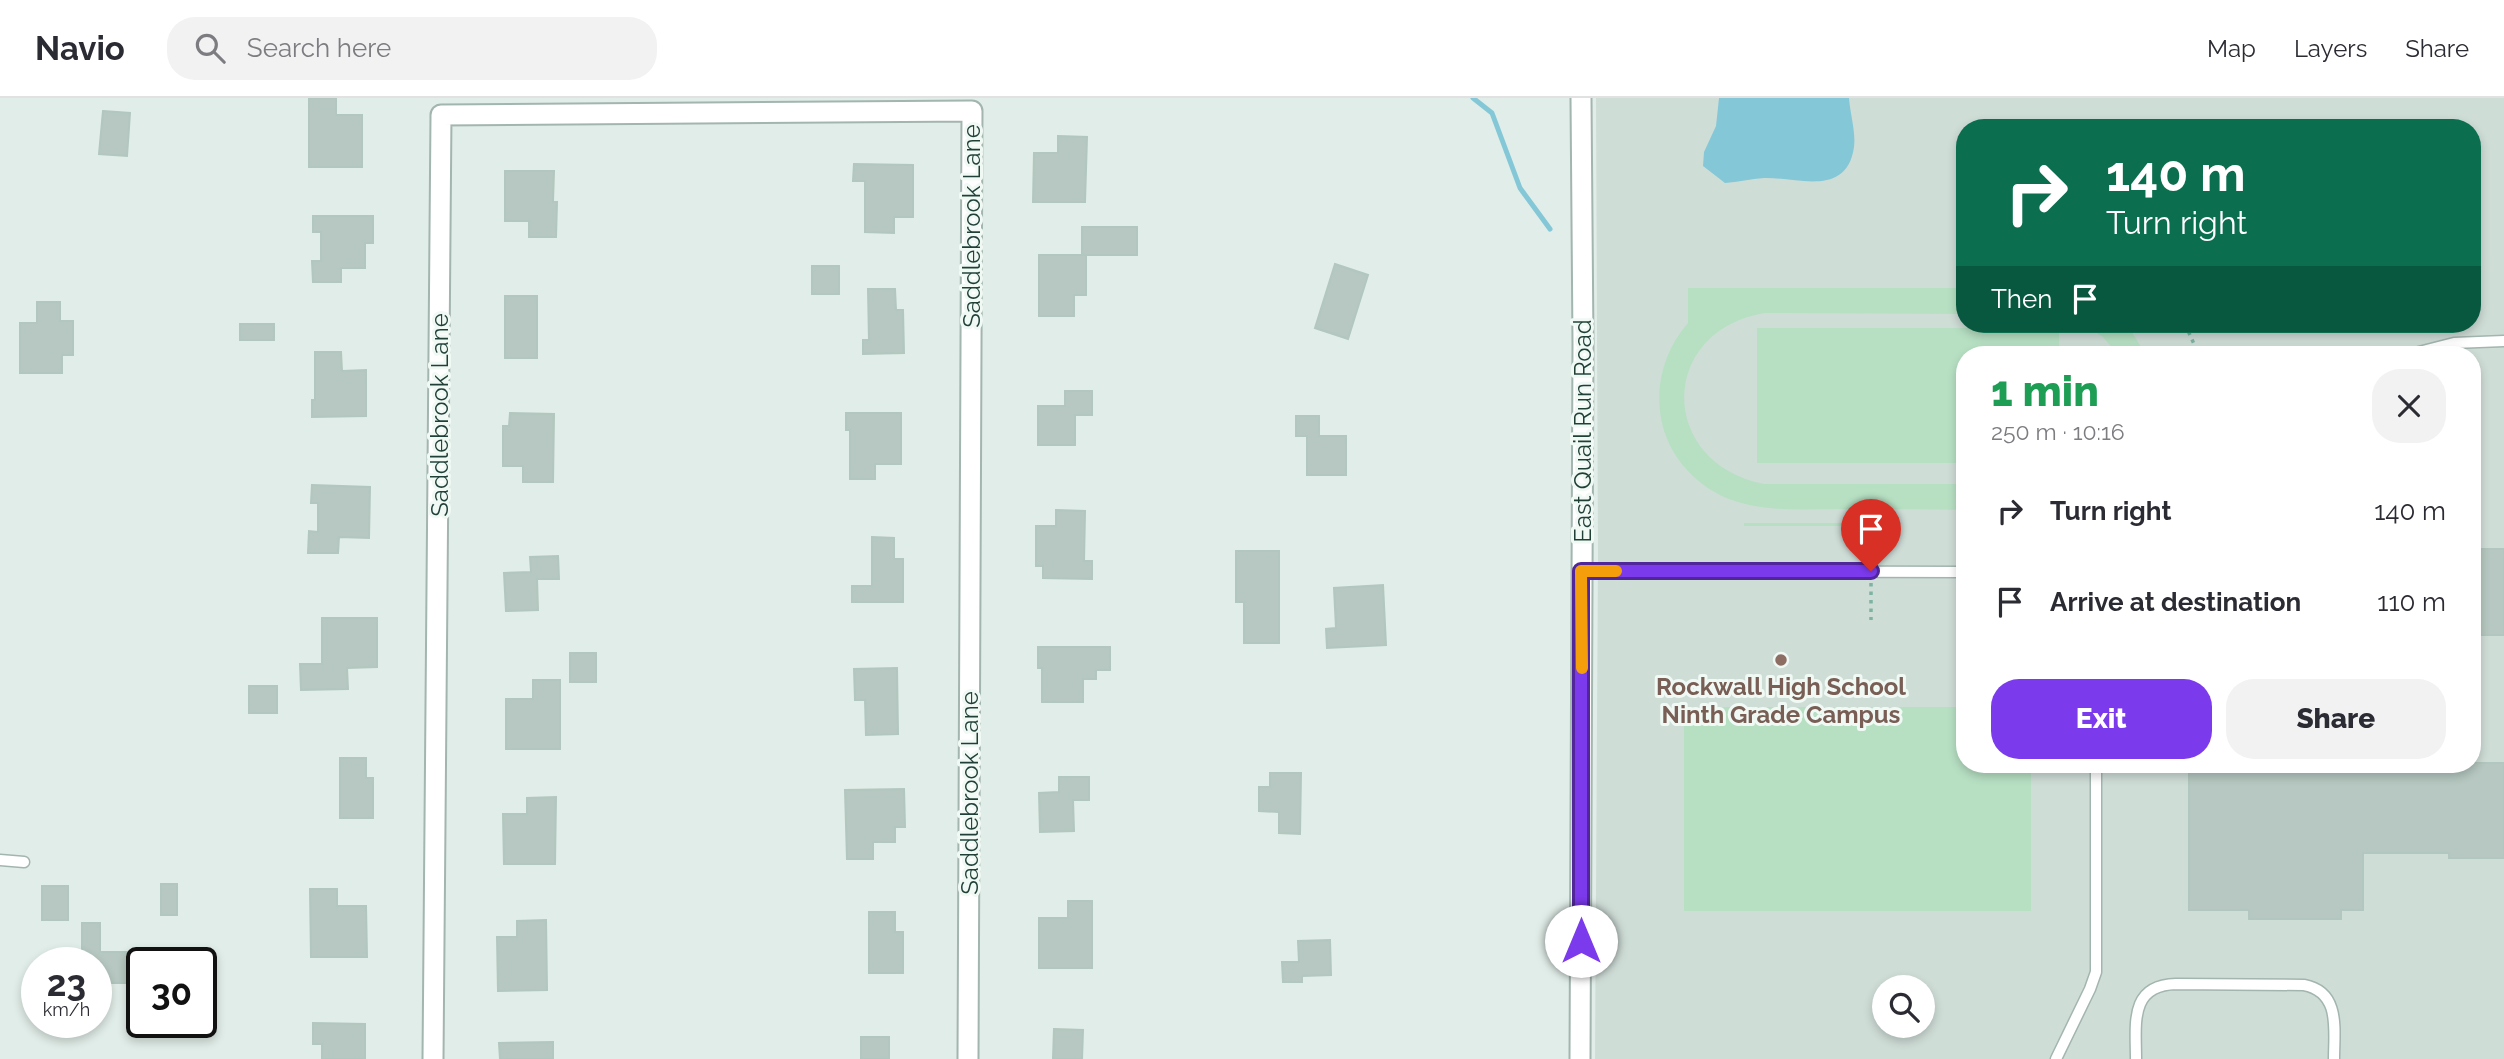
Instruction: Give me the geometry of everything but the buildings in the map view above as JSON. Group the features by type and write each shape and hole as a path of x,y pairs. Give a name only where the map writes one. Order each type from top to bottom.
{"street":[{"name":"East Quail Run Road","path":"1580,1059 1583,329 1581,98"},
{"name":"Saddlebrook Lane","path":"433,1059 441,115 733,106 972,111 968,1059"}],"lane":[{"path":"2445,346 2504,341"},
{"path":"1581,571 1956,572"},
{"path":"2056,1059 2096,972 2096,773"},
{"path":"0,860 24,862"},
{"path":"2136,1059 2136,1013 2144,997 2158,986 2202,984 2304,985 2317,989 2328,998 2334,1011 2334,1059"}],"shaded area":[{"name":"Rockwall High School Ninth Grade Campus","path":"1596,98 2504,98 2504,1059 1595,1059 1598,555"}],"green space":[{"path":"1688,288 1956,288 1956,314 1765,313 1730,324 1705,344 1689,369 1684,397 1689,425 1704,451 1729,471 1764,484 1956,484 1956,510 1804,510 1761,507 1722,496 1704,485 1687,470 1674,452 1664,432 1659,405 1661,380 1668,356 1688,323"},
{"path":"1757,328 1956,328 1956,333 2059,333 2059,346 1956,346 1956,463 1757,463"},
{"path":"2097,333 2133,333 2140,346 2110,346"},
{"path":"1744,523 1870,523 1870,526 1744,526"},
{"path":"1684,707 1956,707 1956,773 2031,773 2031,911 1684,911"}],"water":[{"path":"1719,98 1849,98 1854,147 1849,163 1841,173 1831,179 1805,181 1764,178 1725,183 1703,166 1704,152 1716,126"}],"waterway":[{"path":"1473,98 1492,113 1520,188 1550,229"}],"slow traffic":[{"path":"1582,668 1581,571 1616,571"}],"place":[{"name":"Rockwall High School Ninth Grade Campus","path":"1781,660"}],"route":[{"path":"1581,941 1581,571 1871,571"}]}
